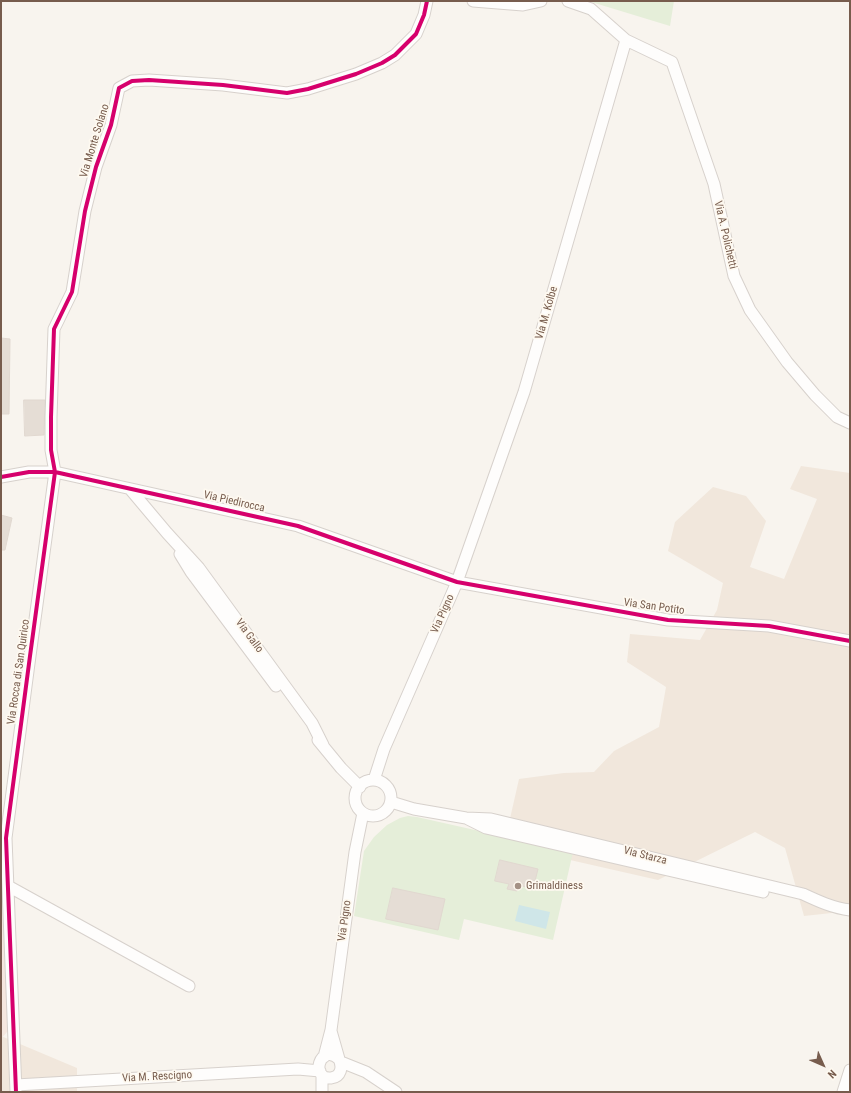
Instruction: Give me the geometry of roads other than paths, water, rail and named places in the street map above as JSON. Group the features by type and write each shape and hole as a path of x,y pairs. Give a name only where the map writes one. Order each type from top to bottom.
{"street":[{"name":"Via Monte Solano","path":"55,472 50,450 54,329 72,292 87,204 96,167 111,125 120,88 132,81 149,80 223,85 287,93 308,89 356,74 395,55 416,34 424,15 427,1"},
{"path":"473,1 523,6 541,1"},
{"name":"Via A. Polichetti","path":"568,1 591,8 626,40 672,62 714,184 734,276 750,310 787,362 816,395 837,417 850,423"},
{"name":"Via M. Kolbe","path":"457,582 524,392 626,40"},
{"name":"Via Piedirocca","path":"1,477 30,472 55,472 298,526 457,582"},
{"name":"Via Rocca di San Quirico","path":"16,1088 8,886 4,841 55,472"},
{"name":"Via Gallo","path":"130,488 167,533 191,572 307,728 340,768 360,787"},
{"name":"Via San Potito","path":"457,582 668,620 769,626 850,641"},
{"name":"Via Pigno","path":"374,780 384,749 457,582"},
{"path":"374,780 386,785 390,790 392,797 388,808 383,813 375,816 369,816 363,813 356,804 356,793 360,787 368,781 374,780"},
{"name":"Via Starza","path":"391,802 414,809 466,818 486,828 792,899 822,903 846,910 850,918"},
{"name":"Via Pigno","path":"322,1058 330,1030 355,852 363,813"},
{"path":"8,886 189,986"},
{"name":"Via Pigno","path":"330,1030 340,1060"},
{"path":"322,1092 321,1073 319,1067 322,1058 330,1055 336,1056 340,1060 366,1072 396,1092"},
{"name":"Via M. Rescigno","path":"298,1069 322,1058"},
{"path":"325,1092 341,1071 340,1060"},
{"name":"Via M. Rescigno","path":"16,1088 298,1069 321,1073"},
{"path":"843,1092 850,1070"},
{"path":"321,1073 327,1078 366,1072"}],"water":[{"path":"519,905 550,912 546,929 515,921"}],"place":[{"name":"Grimaldiness","path":"518,886"}]}
